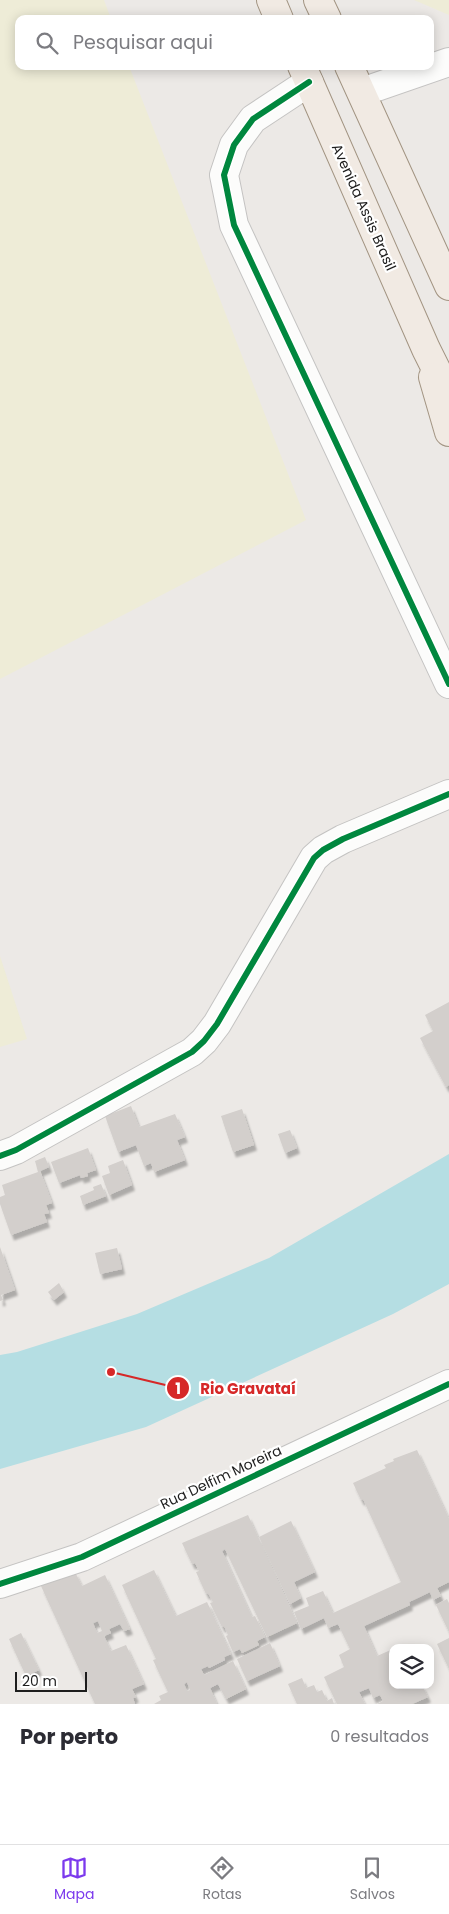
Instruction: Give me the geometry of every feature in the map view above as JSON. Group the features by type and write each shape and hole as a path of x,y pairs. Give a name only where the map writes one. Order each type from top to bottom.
{"main road":[{"path":"270,0 277,15"},
{"path":"318,0 325,15"},
{"path":"352,70 449,286"},
{"name":"Avenida Assis Brasil","path":"306,74 426,349 449,395"},
{"name":"Avenida Assis Brasil","path":"426,349 449,432"}],"street":[{"path":"434,67 449,62"},
{"path":"362,92 426,70"},
{"path":"306,74 253,119 234,145 224,174 234,225 449,684"},
{"path":"0,1156 16,1150 192,1052 204,1041 217,1024 314,858 323,850 343,839 449,794"},
{"name":"Rua Delfim Moreira","path":"0,1584 82,1556 449,1384"}],"shaded area":[{"path":"0,0 104,0 110,15 15,15 15,70 131,70 306,520 0,679"},
{"path":"414,0 449,0 449,15"},
{"path":"0,956 27,1039 0,1047"}],"water":[{"path":"449,1154 449,1284 393,1314 146,1427 0,1469 0,1355 17,1352 137,1314 269,1258"}],"building":[{"path":"449,1002 449,1085 446,1087 420,1038 433,1031 425,1015"},
{"path":"131,1106 139,1127 175,1114 185,1137 177,1140 185,1160 154,1172 151,1163 144,1166 136,1145 118,1152 105,1116"},
{"path":"242,1109 254,1145 233,1152 221,1116"},
{"path":"290,1130 297,1148 285,1153 278,1134"},
{"path":"88,1148 96,1170 87,1173 88,1176 81,1178 80,1175 59,1183 51,1162"},
{"path":"45,1157 49,1167 40,1171 52,1203 46,1205 49,1213 44,1214 47,1222 11,1235 0,1204 0,1197 5,1195 2,1185 38,1172 35,1161"},
{"path":"123,1160 132,1185 109,1195 102,1176 110,1173 108,1166"},
{"path":"101,1184 106,1196 83,1205 80,1196 94,1190 93,1187"},
{"path":"0,1247 15,1290 1,1295 3,1300 0,1301"},
{"path":"117,1248 122,1269 100,1274 95,1253"},
{"path":"59,1283 64,1292 54,1300 48,1292"},
{"path":"417,1450 449,1519 449,1582 437,1588 441,1596 433,1600 430,1592 409,1602 410,1605 364,1626 377,1656 389,1651 389,1689 424,1689 428,1697 412,1704 377,1704 383,1701 380,1695 373,1698 369,1688 359,1692 365,1704 337,1704 324,1677 344,1667 339,1655 350,1649 338,1624 328,1628 324,1618 301,1629 294,1612 309,1606 306,1598 323,1591 333,1613 401,1582 363,1499 361,1500 353,1483 386,1468 384,1465 394,1461 393,1459"},
{"path":"248,1515 297,1623 267,1637 225,1549 222,1551 252,1617 255,1616 265,1637 257,1641 259,1645 242,1653 240,1649 233,1652 224,1626 222,1627 210,1603 213,1602 208,1593 206,1594 196,1572 199,1571 195,1563 192,1564 182,1543"},
{"path":"291,1521 315,1572 294,1582 301,1598 290,1604 259,1537"},
{"path":"154,1570 176,1616 207,1602 231,1654 224,1657 225,1660 209,1668 208,1666 201,1669 204,1675 233,1661 246,1689 226,1699 218,1684 210,1688 217,1704 154,1704 161,1700 159,1696 168,1692 153,1660 156,1659 122,1585","holes":["187,1682 190,1690 187,1691 184,1684"]},
{"path":"75,1572 82,1586 105,1575 130,1629 124,1631 120,1624 109,1629 111,1633 104,1636 111,1651 126,1645 144,1684 132,1689 136,1697 133,1698 135,1704 95,1704 41,1586","holes":["98,1621 102,1631 97,1633 93,1623"]},
{"path":"447,1599 449,1603 449,1632 436,1605"},
{"path":"21,1633 39,1670 26,1676 9,1639"},
{"path":"449,1638 449,1669 437,1644"},
{"path":"270,1643 280,1666 247,1681 237,1659"},
{"path":"302,1678 306,1688 314,1685 317,1692 322,1690 327,1701 332,1698 334,1704 297,1704 288,1684"}],"cycle path":[{"path":"309,82 253,119 234,145 224,175 234,225 449,684"},
{"path":"0,1156 16,1150 192,1052 204,1041 217,1024 314,858 323,850 343,839 449,794"},
{"path":"0,1584 82,1557 449,1384"}],"place":[{"name":"Rio Gravataí","path":"111,1372"}]}
